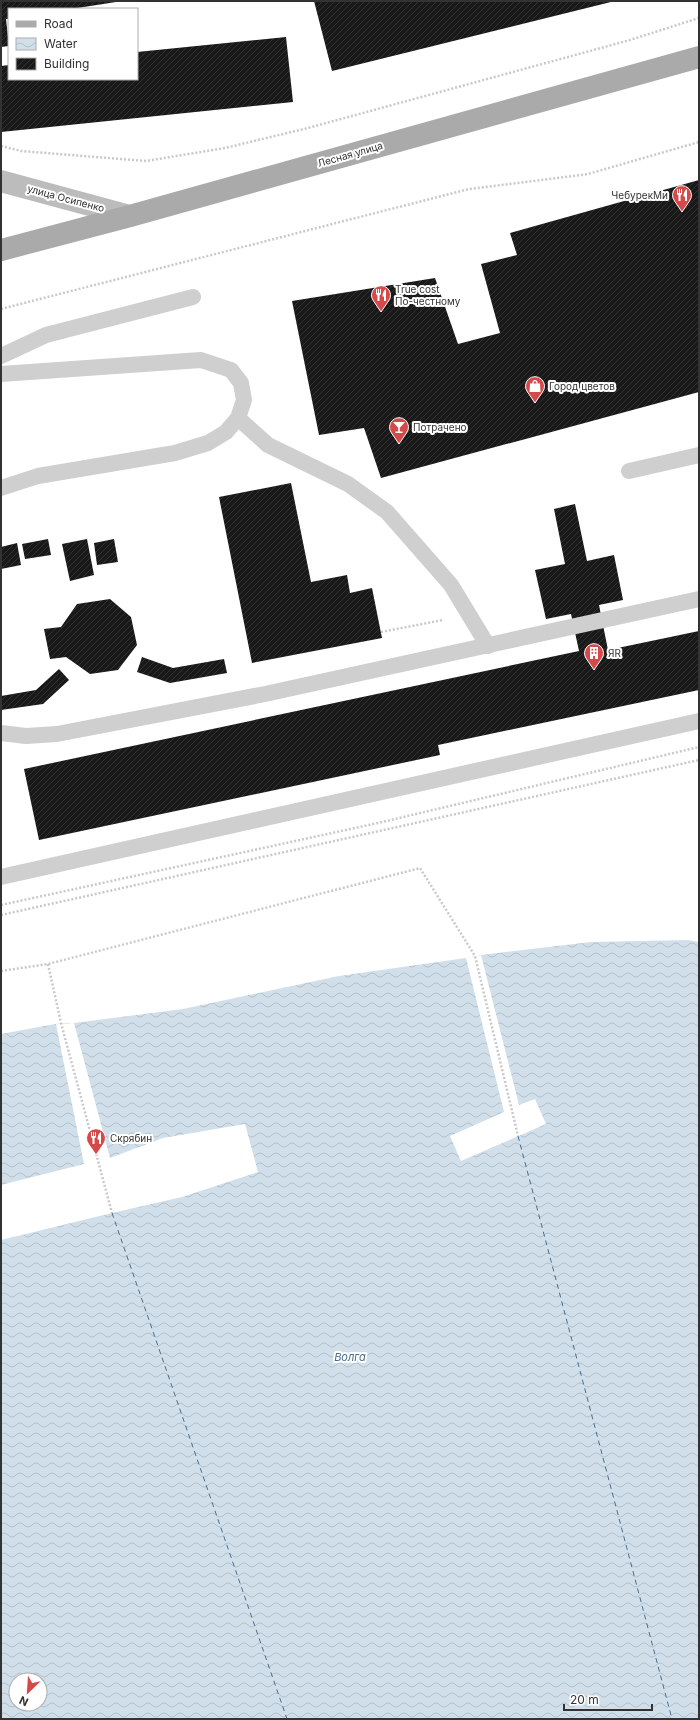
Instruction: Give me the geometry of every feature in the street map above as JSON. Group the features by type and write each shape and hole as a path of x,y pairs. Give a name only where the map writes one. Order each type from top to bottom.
{"main road":[{"name":"Лесная улица","path":"1,250 130,216 699,57"},
{"name":"улица Осипенко","path":"1,181 130,216"}],"lane":[{"path":"1,356 46,335 193,297"},
{"path":"1,374 201,360 230,370 241,383 244,400 238,418 226,432 208,443 175,453 38,476 1,488"},
{"path":"238,418 268,445 348,484 387,512 450,585 488,646"},
{"path":"629,471 699,455"},
{"path":"1,733 26,736 57,734 265,694 699,599"},
{"path":"1,877 699,721"}],"path":[{"path":"1,146 21,151 146,161 225,148 308,128 615,44 699,18"},
{"path":"1,309 469,189 588,174 699,142"},
{"path":"381,632 443,620"},
{"path":"1,905 378,823 699,748"},
{"path":"1,915 699,760"},
{"path":"1,971 48,964 420,868 475,956 518,1136"},
{"path":"48,964 61,1023 112,1212"}],"water":[{"name":"Волга","path":"688,940 699,942 699,1719 1,1719 1,1034 61,1023 74,1023 183,1009 339,976 481,955 591,942"}],"pier":[{"path":"481,955 519,1105 535,1099 546,1124 461,1161 450,1136 504,1112 466,958"},
{"path":"74,1023 110,1158 163,1138 245,1124 258,1172 182,1197 1,1240 1,1185 84,1164 56,1024"}],"building":[{"path":"1,1 116,2 77,8 8,8 8,19 6,19 8,46 1,47"},
{"path":"314,1 611,1 611,2 332,71"},
{"path":"286,37 293,102 1,132 1,66 8,65 8,80 138,80 138,52"},
{"path":"699,180 699,392 381,478 364,428 319,435 292,301 435,278 458,344 500,333 481,264 517,255 510,233"},
{"path":"291,483 311,582 347,575 350,593 372,588 382,638 252,663 219,497"},
{"name":"ЯR","path":"575,504 587,561 614,555 623,600 599,605 608,650 699,631 699,690 438,745 440,755 39,840 24,769 579,651 571,614 546,619 535,570 565,564 554,509"},
{"path":"48,539 51,555 25,559 22,544"},
{"path":"87,539 94,575 70,581 62,544"},
{"path":"114,539 118,562 97,565 94,543"},
{"path":"17,543 21,565 1,569 1,547"},
{"path":"110,599 131,617 137,645 118,670 90,674 66,657 50,659 44,629 61,627 77,604"},
{"path":"142,657 173,668 224,659 227,673 170,683 137,672"},
{"path":"59,669 69,680 43,704 1,710 1,696 36,690"}],"ferry route":[{"path":"518,1136 672,1719"},
{"path":"112,1213 287,1719"}],"place":[{"name":"ЧебурекМи","path":"682,212"},
{"name":"True cost По-честному","path":"381,312"},
{"name":"Город цветов","path":"535,403"},
{"name":"Потрачено","path":"399,444"},
{"name":"ЯR","path":"594,670"},
{"name":"Скрябин","path":"96,1155"}]}
